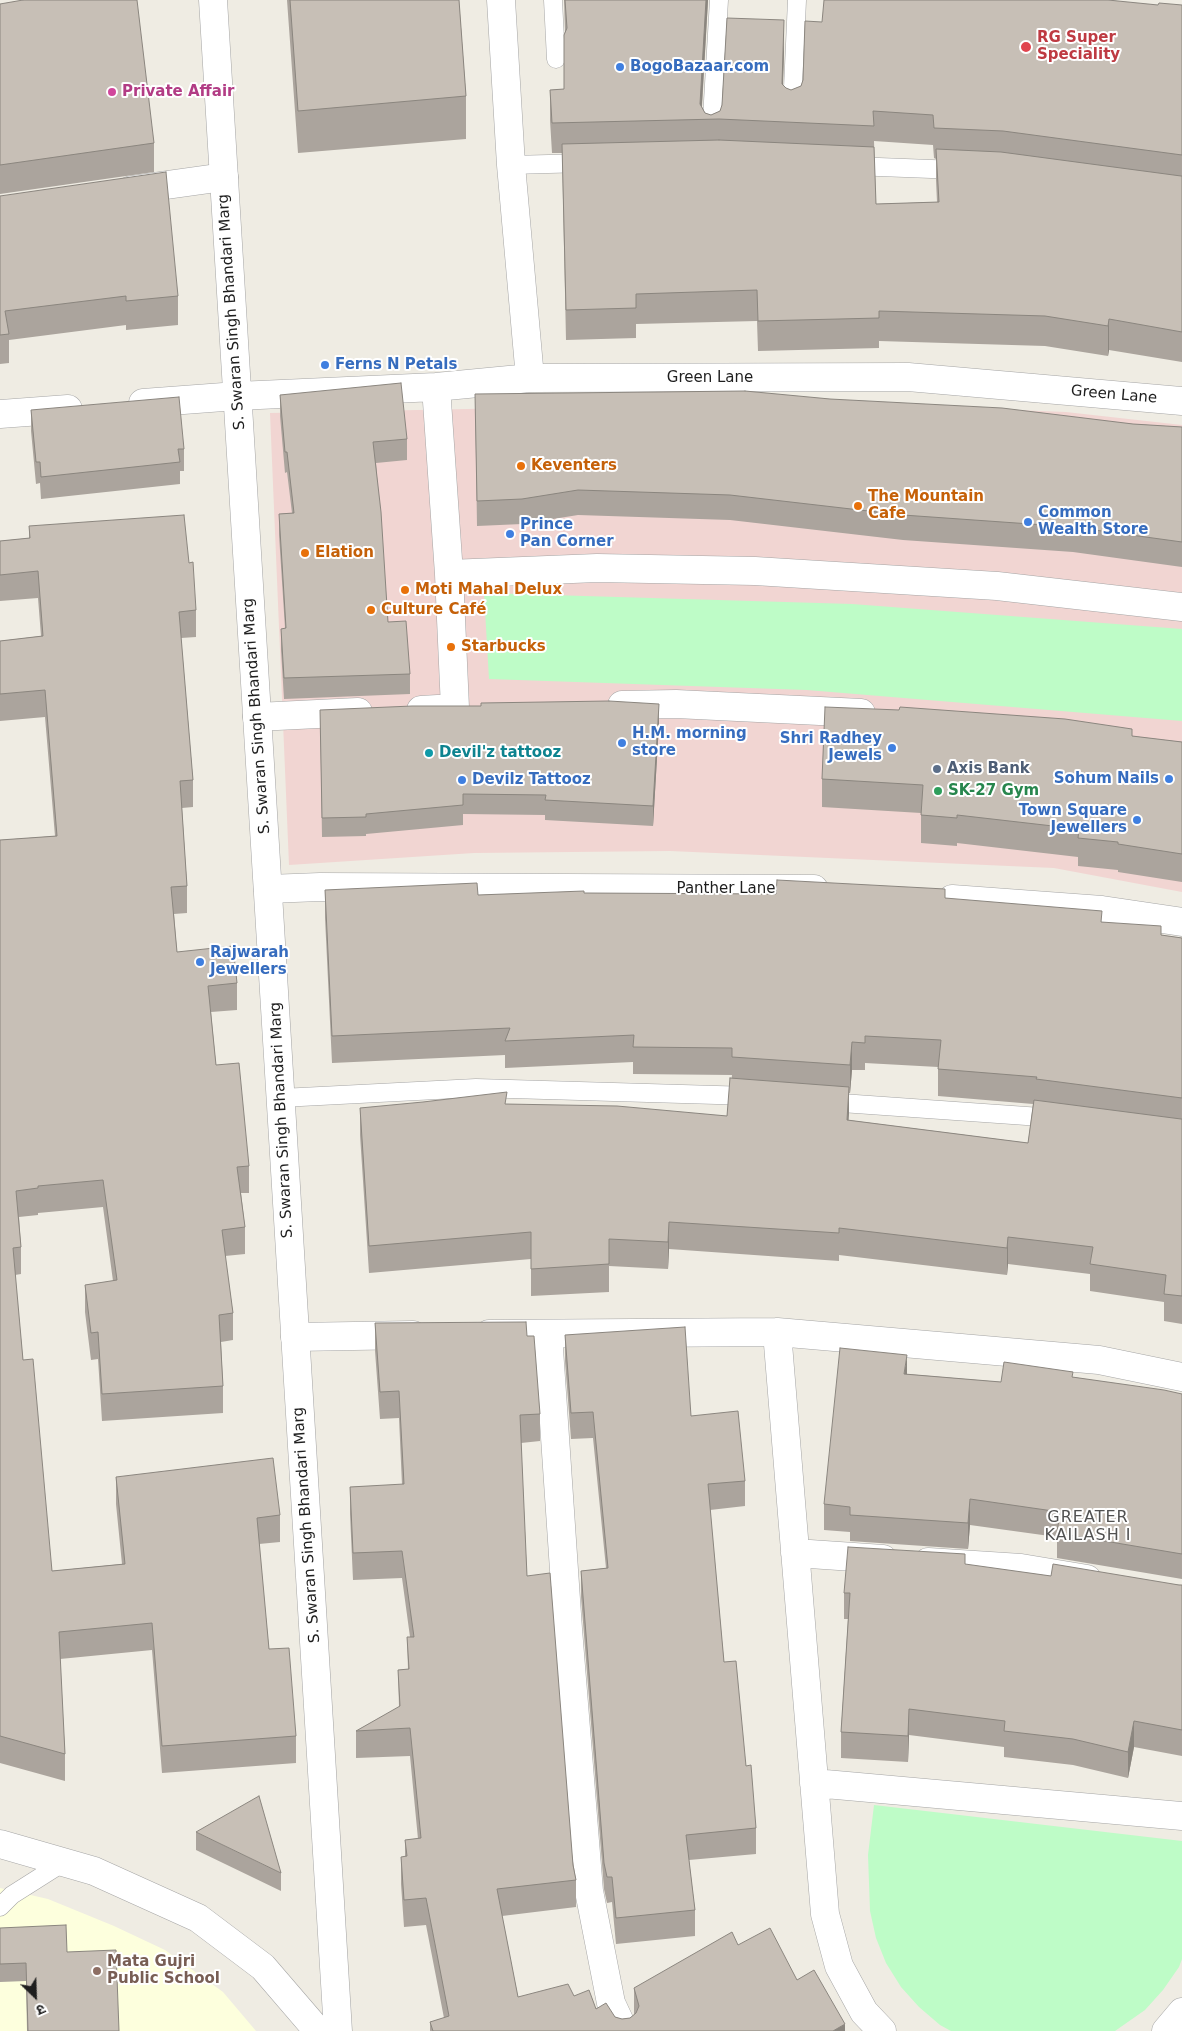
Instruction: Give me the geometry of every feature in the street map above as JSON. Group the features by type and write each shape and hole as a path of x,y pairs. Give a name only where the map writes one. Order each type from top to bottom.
{"street":[{"name":"S. Swaran Singh Bhandari Marg","path":"213,0 338,2031"},
{"path":"501,0 511,165 530,378"},
{"path":"104,194 224,177"},
{"name":"Green Lane","path":"122,405 237,396 436,387 530,378 908,378 1182,401"},
{"path":"436,387 456,708"},
{"path":"0,414 93,407"},
{"path":"449,574 597,568 755,571 997,586 1182,607"},
{"path":"599,706 676,704 882,714"},
{"path":"257,717 484,708"},
{"name":"Panther Lane","path":"268,889 330,887 834,891"},
{"path":"924,897 1102,910 1182,922"},
{"path":"295,1337 777,1332 1098,1360 1182,1377"},
{"path":"777,1332 825,1914 839,1966 864,2012 882,2031"},
{"path":"548,1334 567,1619 589,1891 611,2003 624,2031"},
{"path":"795,1553 1021,1568 1116,1584"},
{"path":"814,1783 1182,1816"},
{"path":"0,1844 94,1871 198,1918 263,1967 318,2031"},
{"path":"1166,2031 1182,2012"}],"lane":[{"path":"553,0 556,59"},
{"path":"711,135 719,0"},
{"path":"792,110 797,0"},
{"path":"511,165 599,163"},
{"path":"836,165 973,171"},
{"path":"281,1098 476,1088 763,1097"},
{"path":"812,1101 1074,1121"},
{"path":"0,1907 12,1895 64,1862"}],"shaded area":[{"path":"811,402 1066,412 1182,425 1182,892 1054,868 670,851 474,853 289,865 270,413"},
{"name":"Mata Gujri Public School","path":"0,1888 48,1899 114,1926 165,1950 223,1992 256,2031 0,2031"}],"green space":[{"path":"484,593 852,604 1182,629 1182,721 807,690 489,679"},
{"path":"874,1805 1182,1841 1182,1959 1179,1967 1163,1990 1145,2010 1115,2031 951,2031 940,2025 919,2007 901,1987 886,1963 876,1938 870,1911 868,1855"}],"building":[{"path":"23,0 137,0 154,143 0,165 0,4"},
{"path":"290,0 459,0 466,96 298,111"},
{"path":"565,0 706,0 700,104 705,113 711,115 720,111 722,105 727,18 784,20 782,84 791,90 801,86 803,80 805,21 822,22 824,0 1108,0 1158,5 1159,3 1182,5 1182,155 1003,131 934,128 933,115 873,111 874,126 719,119 552,123 550,90 564,89 564,35 567,28"},
{"path":"719,140 874,147 876,204 939,202 936,149 1001,152 1182,176 1182,332 1109,319 1108,326 1045,316 879,311 879,318 758,321 757,290 636,294 636,308 566,310 562,144"},
{"path":"166,172 178,296 126,301 126,296 5,311 9,334 0,335 0,196"},
{"path":"401,383 407,439 373,442 381,512 388,622 406,621 410,674 284,678 281,629 286,628 279,514 294,513 287,452 285,452 280,395"},
{"path":"745,391 830,399 1002,408 1133,424 1182,427 1182,542 1073,527 903,515 730,495 578,490 522,499 477,501 475,394"},
{"path":"179,397 184,449 178,449 180,462 41,477 40,462 36,462 31,410"},
{"path":"184,515 189,563 193,562 196,610 179,612 193,780 180,781 187,886 171,887 177,952 233,946 237,983 208,986 216,1065 239,1063 249,1166 237,1167 245,1227 222,1230 233,1313 219,1315 223,1386 102,1394 98,1332 91,1333 85,1285 117,1280 103,1180 38,1186 38,1188 16,1191 21,1247 13,1248 23,1360 33,1359 52,1571 125,1564 116,1477 273,1458 280,1515 257,1518 269,1649 289,1648 296,1736 162,1746 152,1623 59,1632 65,1754 0,1736 0,840 57,836 45,690 0,694 0,641 43,636 38,571 0,575 0,541 30,538 29,526"},
{"path":"609,701 659,704 653,806 545,800 546,795 463,794 463,805 366,814 366,817 322,818 320,710 412,706 481,706 481,703"},
{"path":"825,707 899,710 900,707 1065,719 1132,729 1132,736 1182,742 1182,854 1118,844 1118,842 1078,838 1079,829 957,815 957,818 921,815 923,785 822,779"},
{"path":"777,880 945,889 945,898 1102,911 1101,922 1161,926 1161,935 1182,938 1182,1098 1036,1079 1037,1077 938,1069 941,1040 865,1036 865,1043 852,1042 850,1065 732,1057 732,1048 633,1047 634,1035 505,1041 510,1028 332,1036 325,890 477,883 478,895 584,891 584,893 776,894"},
{"path":"730,1078 849,1087 847,1120 1028,1143 1034,1100 1182,1119 1182,1296 1164,1294 1166,1275 1090,1264 1093,1247 1008,1237 1007,1248 839,1228 839,1233 669,1222 668,1242 609,1239 609,1264 531,1269 531,1232 369,1246 360,1108 507,1092 505,1104 617,1106 727,1116"},
{"path":"526,1322 527,1336 534,1336 540,1414 520,1415 527,1576 550,1573 573,1865 576,1880 497,1889 518,1997 568,1984 574,1996 589,1990 596,2009 606,2003 615,2017 622,2019 630,2018 636,2013 639,2006 634,1988 732,1932 738,1945 770,1928 797,1980 814,1970 845,2024 833,2031 433,2031 430,2022 449,2016 426,1898 404,1900 401,1857 407,1856 405,1840 421,1838 410,1728 356,1731 400,1706 398,1670 409,1669 407,1637 414,1637 402,1551 353,1553 350,1487 404,1484 399,1391 380,1392 375,1323"},
{"path":"685,1327 691,1416 738,1411 745,1481 708,1484 724,1662 736,1661 746,1766 751,1765 756,1828 686,1835 695,1910 616,1918 612,1877 607,1877 604,1863 581,1571 608,1568 593,1412 571,1413 565,1335"},
{"path":"840,1348 907,1355 904,1374 1001,1382 1004,1362 1073,1372 1072,1377 1182,1394 1182,1554 1057,1533 1060,1512 970,1499 968,1523 850,1515 850,1507 824,1504"},
{"path":"848,1547 965,1554 965,1564 1051,1576 1053,1564 1182,1585 1182,1730 1134,1721 1128,1752 1073,1739 1004,1731 1005,1721 909,1709 908,1736 841,1732 850,1593 844,1593"},
{"path":"259,1796 281,1873 196,1832"},
{"path":"66,1925 67,1952 116,1950 119,2031 28,2031 26,1963 0,1964 0,1928"}],"place":[{"name":"RG Super Speciality","path":"1026,47"},
{"name":"BogoBazaar.com","path":"620,67"},
{"name":"Private Affair","path":"112,92"},
{"name":"Ferns N Petals","path":"325,365"},
{"name":"Keventers","path":"521,466"},
{"name":"The Mountain Cafe","path":"858,506"},
{"name":"Common Wealth Store","path":"1028,522"},
{"name":"Prince Pan Corner","path":"510,534"},
{"name":"Elation","path":"305,553"},
{"name":"Moti Mahal Delux","path":"405,590"},
{"name":"Culture Café","path":"371,610"},
{"name":"Starbucks","path":"451,647"},
{"name":"H.M. morning store","path":"622,743"},
{"name":"Shri Radhey Jewels","path":"892,748"},
{"name":"Devil'z tattooz","path":"429,753"},
{"name":"Axis Bank","path":"937,769"},
{"name":"Sohum Nails","path":"1169,779"},
{"name":"Devilz Tattooz","path":"462,780"},
{"name":"SK-27 Gym","path":"938,791"},
{"name":"Town Square Jewellers","path":"1137,820"},
{"name":"Rajwarah Jewellers","path":"200,962"},
{"name":"Mata Gujri Public School","path":"97,1971"}],"district":[{"name":"GREATER KAILASH I","path":"1088,1527"}]}
